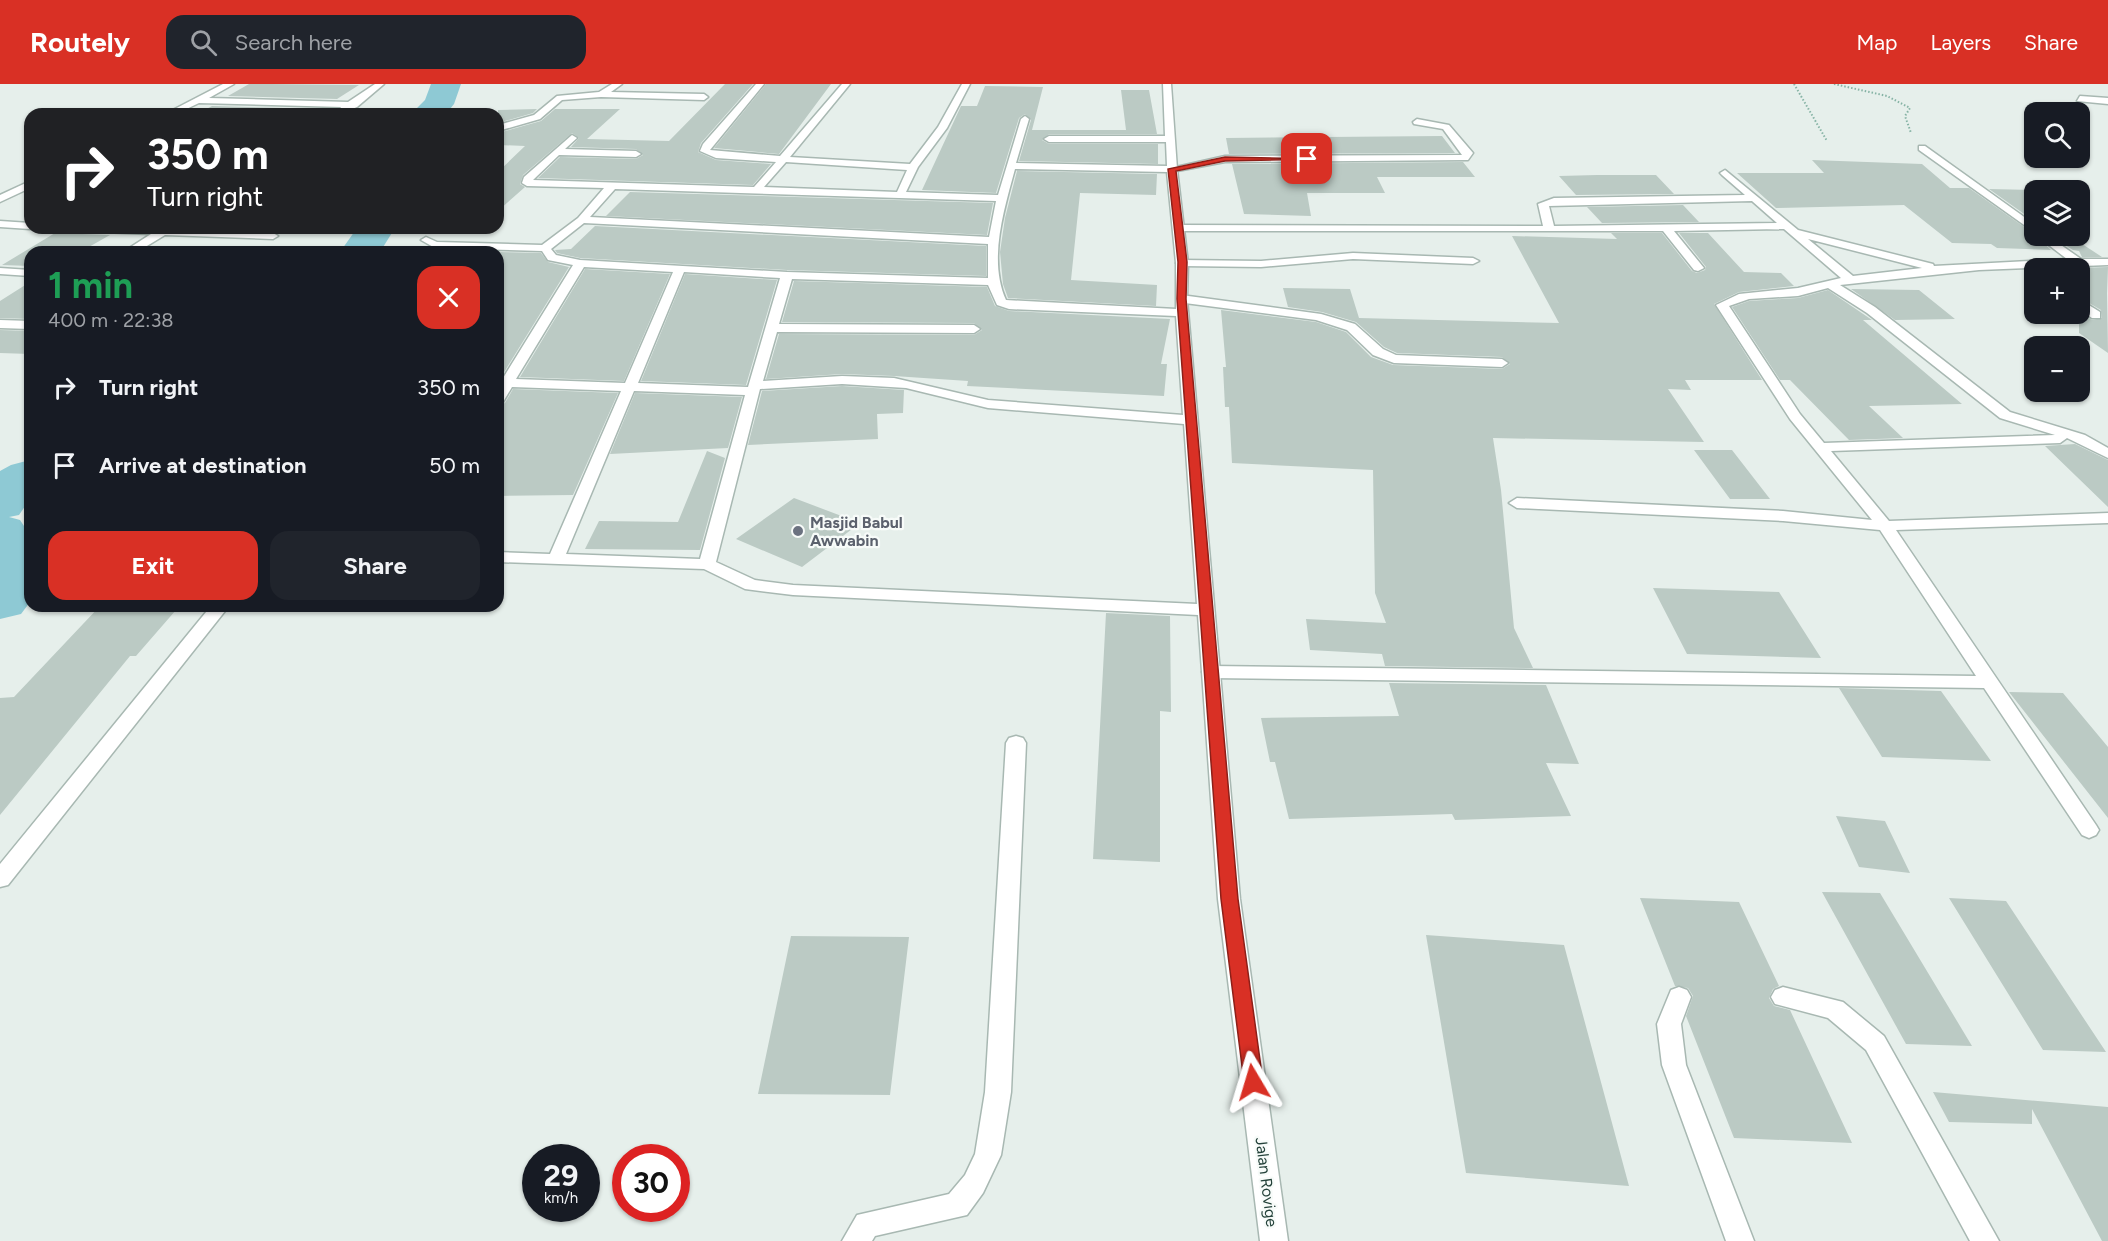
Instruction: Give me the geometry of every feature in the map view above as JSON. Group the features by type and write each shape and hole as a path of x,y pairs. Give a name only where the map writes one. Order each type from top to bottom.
{"street":[{"path":"181,108 230,84"},
{"path":"348,108 380,84"},
{"path":"601,94 618,84"},
{"path":"760,84 706,146 705,151 716,155 913,166"},
{"path":"757,190 846,84"},
{"path":"900,195 913,166 942,128 966,84"},
{"name":"Jalan Rovige","path":"1167,84 1172,169 1182,262 1182,306 1204,610 1229,899 1274,1241"},
{"path":"504,126 537,117 560,98 601,94 704,98"},
{"path":"2080,99 2108,101"},
{"path":"197,100 354,105"},
{"path":"1025,118 1001,198 995,241 991,282 1001,302 1009,305 1182,306 1317,317 1351,327 1378,352 1394,359 1503,363"},
{"path":"1011,166 1172,169 1225,159 1465,158 1468,153 1446,128 1417,122"},
{"path":"572,138 528,179 527,183 1001,198"},
{"path":"1050,139 1170,139"},
{"path":"1922,148 2024,222"},
{"path":"558,153 636,154"},
{"path":"1725,173 1850,280"},
{"path":"504,249 545,248 582,220 613,185"},
{"path":"0,199 24,187"},
{"path":"1549,228 1543,204 1554,201 1754,198"},
{"path":"582,220 995,241"},
{"path":"0,225 24,226"},
{"path":"1178,228 1792,229 1940,269"},
{"path":"1666,228 1698,268"},
{"path":"139,246 158,234"},
{"path":"237,234 273,236"},
{"path":"426,240 435,245 446,246"},
{"path":"2056,246 2072,258"},
{"path":"545,248 552,258 580,263 787,275 991,282"},
{"path":"1182,262 1261,264 1353,256 1473,261"},
{"path":"2090,262 2108,262"},
{"path":"504,388 580,263"},
{"path":"2024,267 1940,269 1850,280 1799,292 1733,298 1722,305 1795,416 1885,526 2089,830"},
{"path":"556,559 680,269"},
{"path":"0,271 24,273"},
{"path":"707,564 787,275"},
{"path":"1830,284 1870,310 2005,415 2080,438 2108,454"},
{"path":"2090,311 2096,315"},
{"path":"16,325 24,319"},
{"path":"0,324 24,325"},
{"path":"771,328 974,329"},
{"path":"507,383 754,388 892,382 916,386 962,400 988,404 1192,420"},
{"path":"1822,447 2080,438"},
{"path":"1517,503 1783,516 1885,526 2108,518"},
{"path":"504,557 707,564 751,585 793,590 1204,610"},
{"path":"0,879 214,612"},
{"path":"1211,672 1991,682"},
{"path":"856,1241 867,1224 957,1206 974,1184 988,1155 998,1092 1016,743"},
{"path":"1679,997 1669,1024 1674,1065 1740,1241"},
{"path":"1783,997 1835,1009 1875,1043 1985,1241"}],"path":[{"path":"1794,84 1827,141"},
{"path":"1833,84 1887,96 1910,108 1905,116 1908,130 1922,148"}],"building":[{"path":"249,84 359,85 337,99 228,96"},
{"path":"725,84 753,84 701,143 698,152 716,160 771,164 753,185 538,178 560,157 636,159 643,155 636,149 571,147 579,138 572,133 523,175 520,184 525,187 504,206 504,166 525,146 504,145 504,131 541,121 555,109 620,109 587,139 669,141"},
{"path":"766,84 831,84 779,154 714,148"},
{"path":"985,86 1043,87 1032,130 1126,130 1121,90 1149,90 1157,134 1049,134 1042,140 1049,144 1158,144 1158,164 1019,161 1031,120 1025,114 1019,118 996,193 922,190 961,106 977,106"},
{"path":"212,106 286,108 208,108"},
{"path":"537,109 533,113 504,121 504,110"},
{"path":"1442,136 1455,153 1229,154 1226,138"},
{"path":"1812,160 1922,164 1950,188 1969,188 2024,227 2024,246 2047,246 2051,250 1997,248 1991,244 1952,243 1904,205 1776,208 1737,173 1824,173"},
{"path":"1463,162 1475,177 1377,177 1385,193 1307,193 1311,216 1244,214 1232,164"},
{"path":"1017,171 1157,174 1156,195 1080,193 1071,280 1157,285 1156,306 1008,298 1003,284 1000,252 1005,218"},
{"path":"1656,175 1674,194 1576,195 1559,176"},
{"path":"1989,189 2024,190 2024,214"},
{"path":"630,192 993,203 987,235 606,216"},
{"path":"1683,205 1699,222 1602,223 1587,207"},
{"path":"595,226 986,246 986,276 787,270 580,258 557,253 555,250 571,249"},
{"path":"1611,233 1662,233 1692,271 1697,273 1705,270 1706,267 1679,233 1708,233 1744,272 1781,273 1794,286 1739,292 1714,304 1762,380 1685,380 1691,390 1668,389 1704,442 1493,438 1501,490 1514,628 1533,668 1385,666 1382,654 1310,650 1306,619 1386,623 1375,593 1373,470 1232,463 1229,407 1225,407 1223,367 1226,367 1221,310 1316,322 1346,332 1371,357 1393,365 1502,369 1510,364 1502,357 1397,353 1384,347 1356,322 1322,312 1288,307 1283,288 1350,289 1359,318 1559,323 1512,236 1617,239"},
{"path":"53,234 110,235 91,246 33,246"},
{"path":"2067,246 2085,246 2102,257 2082,257 2079,251"},
{"path":"24,252 24,266 2,265"},
{"path":"504,252 541,253 548,262 569,267 504,372"},
{"path":"2108,267 2108,353 2090,341 2090,336 2079,333 2079,324 2090,324 2090,319 2102,318 2101,310 2090,304 2090,268"},
{"path":"585,269 670,274 624,381 520,377"},
{"path":"685,274 777,280 746,385 641,381"},
{"path":"794,281 987,287 995,306 1009,311 1170,319 1161,364 1167,364 1164,396 967,386 968,381 894,376 842,374 766,379 779,334 974,335 982,330 974,323 782,322"},
{"path":"24,286 24,319 0,318 0,301"},
{"path":"1851,289 1919,290 1955,319 1895,320"},
{"path":"1828,290 1872,320 1863,320 1962,404 1869,406 1903,438 1849,440 1790,380 1780,380 1732,307 1749,301 1798,298"},
{"path":"0,330 24,331 24,354 0,353"},
{"path":"842,386 904,390 903,413 877,414 878,439 748,445 762,391"},
{"path":"513,389 618,393 573,495 504,496 505,403"},
{"path":"635,393 742,397 728,448 610,454"},
{"path":"2075,444 2108,460 2108,507 2045,446"},
{"path":"1694,450 1732,450 1770,499 1730,499"},
{"path":"707,451 725,458 700,550 585,549 599,521 678,522"},
{"name":"Masjid Babul Awwabin","path":"794,498 860,523 802,567 736,539"},
{"path":"1653,588 1779,592 1821,658 1687,654"},
{"path":"94,612 174,612 136,656 130,656 0,815 0,698 14,697"},
{"path":"1106,613 1170,616 1171,712 1160,711 1160,862 1093,859"},
{"path":"1389,683 1546,685 1579,764 1546,763 1571,816 1455,820 1452,814 1289,819 1275,762 1270,762 1261,718 1399,716"},
{"path":"1839,688 1941,691 1991,761 1882,757"},
{"path":"2009,692 2063,693 2108,747 2108,818"},
{"path":"1836,816 1885,821 1910,873 1859,867"},
{"path":"1822,892 1880,893 1972,1046 1906,1044"},
{"path":"1640,898 1739,902 1779,986 1773,989 1769,998 1774,1006 1790,1010 1852,1143 1734,1138 1686,1016 1693,996 1688,988 1675,986"},
{"path":"1949,898 2006,901 2106,1052 2043,1050"},
{"path":"1426,935 1564,945 1629,1186 1466,1173"},
{"path":"791,936 909,937 890,1095 758,1094"},
{"path":"1933,1092 2108,1107 2108,1241 2102,1241 2032,1109 2032,1124 1949,1122"}],"waterway":[{"path":"434,108 439,104 446,84"},
{"path":"364,246 372,234"},
{"path":"0,503 4,492 24,480"},
{"path":"0,532 11,551 0,601"}],"place":[{"name":"Masjid Babul Awwabin","path":"798,531"}],"route":[{"path":"1253,1082 1229,899 1204,610 1192,420 1181,299 1182,262 1172,169 1225,159 1307,159"}]}
